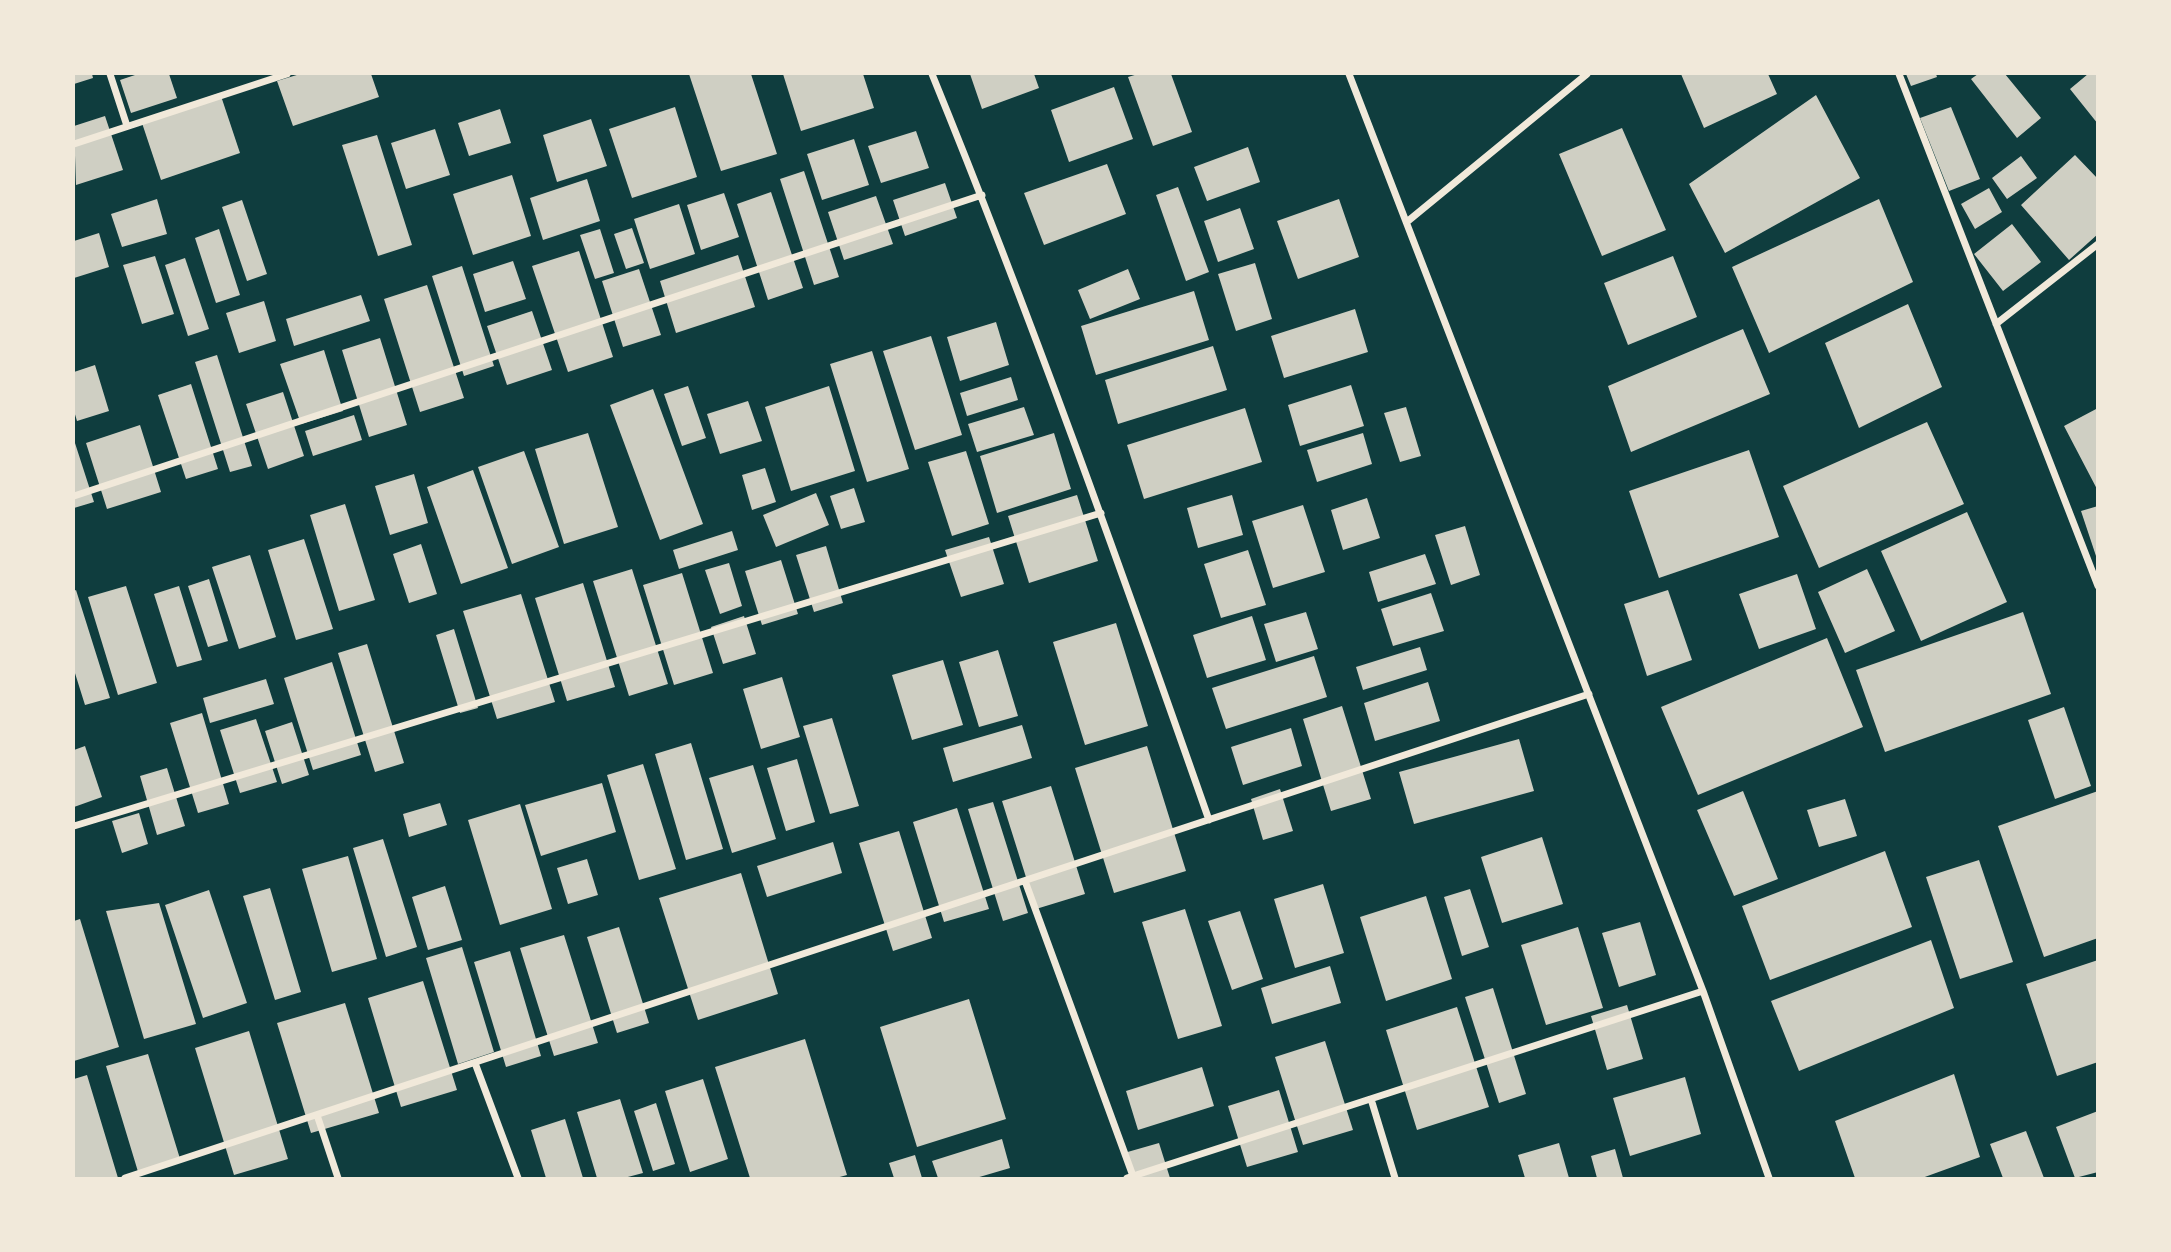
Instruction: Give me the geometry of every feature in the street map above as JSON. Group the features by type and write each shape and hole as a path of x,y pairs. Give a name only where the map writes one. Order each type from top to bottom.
{"street":[{"path":"110,74 127,126"},
{"path":"74,144 287,74"},
{"path":"932,74 982,195 1101,513 1209,820"},
{"path":"1349,74 1703,990 1769,1178"},
{"path":"1408,221 1587,74"},
{"path":"1899,74 2098,586"},
{"path":"74,496 982,195"},
{"path":"1996,324 2098,244"},
{"path":"74,826 1101,513"},
{"path":"125,1178 1589,694"},
{"path":"1025,881 1130,1177 1703,990"},
{"path":"475,1063 518,1178"},
{"path":"1371,1099 1395,1178"},
{"path":"317,1115 338,1178"}],"building":[{"path":"74,74 92,74 93,78 74,84"},
{"path":"138,74 169,74 177,98 131,113 120,80"},
{"path":"300,74 371,74 379,97 293,126 277,81"},
{"path":"689,74 751,74 777,154 721,171"},
{"path":"783,74 863,74 874,108 801,131"},
{"path":"970,74 1034,74 1039,88 982,109"},
{"path":"1138,74 1171,74 1192,132 1153,146 1128,77"},
{"path":"1681,74 1768,74 1777,94 1704,128"},
{"path":"1906,74 1936,74 1937,77 1911,86"},
{"path":"1978,74 2005,74 2041,118 2017,138 1971,79"},
{"path":"2088,74 2098,75 2098,124 2070,89"},
{"path":"1114,87 1133,139 1069,162 1051,110"},
{"path":"220,93 240,153 161,180 141,120"},
{"path":"1816,95 1860,178 1725,253 1689,184"},
{"path":"675,107 697,177 632,198 609,129"},
{"path":"1951,107 1980,179 1949,191 1920,118"},
{"path":"500,109 511,143 469,156 458,123"},
{"path":"105,116 123,170 76,185 74,126"},
{"path":"591,119 607,166 557,182 543,135"},
{"path":"1622,128 1666,230 1602,256 1559,154"},
{"path":"435,129 450,175 406,189 391,143"},
{"path":"916,131 929,168 881,183 868,146"},
{"path":"377,135 412,245 378,256 342,145"},
{"path":"854,139 869,185 822,200 807,154"},
{"path":"1248,147 1260,182 1207,201 1194,167"},
{"path":"2075,155 2098,179 2098,234 2069,260 2021,205"},
{"path":"2021,156 2037,178 2007,199 1992,178"},
{"path":"1107,164 1126,214 1044,245 1024,193"},
{"path":"804,171 839,277 814,285 780,179"},
{"path":"512,175 531,236 473,255 453,194"},
{"path":"587,179 600,221 543,240 530,198"},
{"path":"945,183 957,218 905,236 893,200"},
{"path":"1178,187 1209,272 1186,281 1156,195"},
{"path":"1989,188 2002,212 1975,229 1961,204"},
{"path":"771,192 803,288 768,300 737,204"},
{"path":"724,193 739,237 701,250 687,205"},
{"path":"876,196 893,244 844,260 828,212"},
{"path":"157,199 167,234 122,247 111,214"},
{"path":"1339,199 1359,257 1298,279 1277,221"},
{"path":"1879,199 1913,282 1769,353 1732,267"},
{"path":"242,200 267,274 247,281 222,207"},
{"path":"679,204 695,254 650,269 634,219"},
{"path":"1240,208 1254,249 1218,262 1204,221"},
{"path":"2012,224 2041,262 2003,291 1974,254"},
{"path":"632,228 644,263 626,269 614,234"},
{"path":"219,229 240,295 216,303 195,238"},
{"path":"600,229 614,273 595,279 580,235"},
{"path":"99,233 109,267 74,278 74,241"},
{"path":"579,251 613,357 568,372 532,266"},
{"path":"738,255 755,307 676,333 660,281"},
{"path":"155,256 174,314 142,324 123,265"},
{"path":"1673,256 1697,317 1628,345 1604,283"},
{"path":"185,258 209,329 188,336 165,265"},
{"path":"513,261 526,299 485,312 473,274"},
{"path":"1255,263 1272,319 1236,331 1218,274"},
{"path":"462,266 494,366 464,376 432,276"},
{"path":"639,269 661,335 623,347 602,281"},
{"path":"1128,269 1140,299 1090,319 1078,290"},
{"path":"427,285 464,398 420,412 384,299"},
{"path":"1194,291 1209,340 1096,375 1081,326"},
{"path":"361,295 370,321 294,346 286,319"},
{"path":"264,301 276,341 239,353 226,313"},
{"path":"1908,304 1942,387 1859,428 1825,343"},
{"path":"1355,309 1368,352 1284,378 1271,336"},
{"path":"532,311 552,370 507,385 487,326"},
{"path":"996,322 1009,365 960,381 947,337"},
{"path":"1743,329 1770,394 1631,452 1608,386"},
{"path":"931,336 962,435 915,450 883,351"},
{"path":"380,338 407,425 369,437 342,350"},
{"path":"1213,346 1227,390 1118,424 1105,380"},
{"path":"324,350 343,411 301,424 280,364"},
{"path":"872,351 909,469 867,482 830,364"},
{"path":"217,355 252,466 230,472 195,362"},
{"path":"95,365 109,411 77,421 74,411 74,372"},
{"path":"1011,377 1018,400 967,416 960,393"},
{"path":"191,384 218,469 186,479 158,395"},
{"path":"1351,385 1364,426 1300,446 1288,405"},
{"path":"688,386 706,438 682,446 664,394"},
{"path":"829,386 855,471 791,491 765,407"},
{"path":"653,389 703,524 660,540 610,405"},
{"path":"283,392 304,456 268,469 246,404"},
{"path":"748,401 762,441 720,454 707,414"},
{"path":"1024,407 1034,435 977,452 968,424"},
{"path":"1406,407 1421,456 1400,462 1384,413"},
{"path":"1245,408 1262,462 1144,499 1127,445"},
{"path":"2098,408 2098,491 2064,426"},
{"path":"354,415 362,440 313,456 305,431"},
{"path":"1927,422 1964,504 1819,568 1783,486"},
{"path":"140,425 161,492 107,509 86,443"},
{"path":"588,433 618,527 564,544 535,449"},
{"path":"1054,433 1071,489 997,513 980,456"},
{"path":"1363,433 1372,464 1317,482 1307,450"},
{"path":"74,440 94,502 74,508"},
{"path":"1749,450 1779,537 1659,578 1629,491"},
{"path":"524,451 559,547 512,564 478,467"},
{"path":"966,451 989,524 952,536 928,462"},
{"path":"765,468 776,502 752,510 742,475"},
{"path":"473,470 508,568 461,584 427,487"},
{"path":"414,474 428,523 390,535 375,486"},
{"path":"854,488 865,522 841,529 830,496"},
{"path":"816,493 829,525 776,547 763,515"},
{"path":"1077,495 1098,561 1029,583 1008,516"},
{"path":"1232,495 1243,535 1198,548 1187,508"},
{"path":"1367,498 1380,538 1343,550 1331,510"},
{"path":"345,504 375,600 339,611 310,515"},
{"path":"1303,505 1325,572 1273,588 1252,521"},
{"path":"2098,506 2098,559 2097,559 2081,511"},
{"path":"1967,512 2007,602 1921,641 1881,551"},
{"path":"1465,526 1480,575 1451,585 1435,535"},
{"path":"732,531 738,550 679,569 673,550"},
{"path":"989,537 1004,584 961,597 945,550"},
{"path":"304,539 333,629 296,640 268,550"},
{"path":"421,544 437,594 409,603 393,554"},
{"path":"826,546 843,603 814,612 796,555"},
{"path":"1248,550 1266,605 1221,618 1204,564"},
{"path":"1425,554 1436,584 1378,602 1369,572"},
{"path":"250,555 276,637 239,649 212,567"},
{"path":"781,560 798,614 762,625 745,571"},
{"path":"729,563 742,606 720,614 705,570"},
{"path":"632,569 668,684 629,696 593,581"},
{"path":"1867,569 1895,631 1845,653 1818,592"},
{"path":"682,573 713,673 674,685 643,585"},
{"path":"1797,574 1816,629 1759,649 1739,594"},
{"path":"209,579 228,641 208,647 188,586"},
{"path":"583,583 615,687 567,701 535,598"},
{"path":"126,586 157,683 118,695 88,597"},
{"path":"179,586 202,660 177,667 154,594"},
{"path":"76,590 110,698 85,705 74,670"},
{"path":"1668,590 1692,660 1647,676 1624,604"},
{"path":"1431,593 1444,631 1393,646 1381,609"},
{"path":"521,594 555,702 497,719 463,611"},
{"path":"1306,612 1318,649 1276,662 1264,624"},
{"path":"2023,612 2051,694 1885,752 1856,670"},
{"path":"744,616 756,654 723,664 711,627"},
{"path":"1252,616 1266,660 1207,678 1193,635"},
{"path":"1116,623 1148,726 1085,745 1053,642"},
{"path":"454,629 478,708 460,713 436,635"},
{"path":"1827,638 1863,727 1698,795 1661,707"},
{"path":"367,644 404,763 375,772 338,653"},
{"path":"1420,647 1427,670 1363,690 1356,667"},
{"path":"998,650 1018,716 979,727 959,662"},
{"path":"1314,656 1327,697 1226,729 1212,688"},
{"path":"943,660 963,725 912,740 892,675"},
{"path":"332,662 361,755 313,770 284,678"},
{"path":"782,677 800,737 761,749 743,689"},
{"path":"266,679 274,704 210,723 203,698"},
{"path":"1428,682 1440,721 1375,741 1364,703"},
{"path":"1342,706 1371,799 1331,811 1303,719"},
{"path":"2064,707 2091,786 2055,799 2028,720"},
{"path":"202,713 229,804 198,813 170,723"},
{"path":"832,718 859,806 830,814 803,726"},
{"path":"256,719 277,782 240,793 220,730"},
{"path":"292,722 309,775 282,784 265,731"},
{"path":"1022,725 1032,758 953,782 943,748"},
{"path":"1291,728 1302,766 1243,785 1231,747"},
{"path":"1519,739 1534,791 1414,824 1399,772"},
{"path":"691,743 723,849 686,860 655,754"},
{"path":"85,746 102,797 74,807 74,750"},
{"path":"1147,746 1186,871 1114,893 1075,768"},
{"path":"797,759 815,822 786,831 767,768"},
{"path":"643,764 676,869 639,880 607,775"},
{"path":"753,765 776,839 732,853 709,778"},
{"path":"167,768 185,826 157,835 140,776"},
{"path":"602,783 616,832 541,856 525,805"},
{"path":"1051,786 1085,894 1036,909 1002,801"},
{"path":"1280,789 1293,831 1263,840 1251,799"},
{"path":"1743,791 1778,879 1734,896 1697,810"},
{"path":"2098,791 2098,938 2044,957 1998,826"},
{"path":"1845,799 1857,836 1819,847 1807,810"},
{"path":"993,802 1028,913 1003,921 968,809"},
{"path":"440,803 447,825 409,837 403,814"},
{"path":"520,804 552,909 500,925 468,820"},
{"path":"957,808 989,909 944,922 913,822"},
{"path":"139,813 148,844 122,853 112,821"},
{"path":"899,831 932,938 893,951 859,843"},
{"path":"1542,837 1563,904 1502,923 1481,857"},
{"path":"383,839 417,947 386,957 353,848"},
{"path":"833,842 842,873 767,897 757,866"},
{"path":"1885,851 1912,927 1770,980 1742,906"},
{"path":"348,856 377,959 332,972 302,869"},
{"path":"587,859 598,895 568,904 557,868"},
{"path":"1979,860 2013,962 1960,979 1926,877"},
{"path":"741,873 778,994 698,1020 659,898"},
{"path":"1323,884 1344,953 1295,968 1274,899"},
{"path":"445,886 462,940 428,950 412,897"},
{"path":"270,888 301,992 275,1000 243,896"},
{"path":"1470,889 1489,947 1462,956 1444,897"},
{"path":"209,890 247,1003 203,1018 165,905"},
{"path":"1426,896 1452,979 1386,1001 1360,917"},
{"path":"159,903 196,1024 144,1039 106,911"},
{"path":"1185,909 1222,1026 1178,1039 1142,922"},
{"path":"1240,911 1263,979 1232,990 1208,921"},
{"path":"80,919 119,1047 74,1061 74,921"},
{"path":"1640,922 1656,975 1619,987 1602,933"},
{"path":"619,927 649,1023 617,1033 587,937"},
{"path":"1578,927 1603,1008 1546,1025 1521,945"},
{"path":"564,935 598,1043 554,1056 520,948"},
{"path":"1931,940 1954,1008 1799,1071 1771,1001"},
{"path":"462,947 494,1052 458,1064 426,958"},
{"path":"510,951 541,1056 506,1067 474,962"},
{"path":"2098,960 2098,1062 2057,1076 2026,984"},
{"path":"1330,966 1341,1003 1272,1024 1261,988"},
{"path":"423,981 457,1090 401,1107 368,998"},
{"path":"1493,988 1526,1094 1499,1103 1465,997"},
{"path":"969,999 1006,1119 917,1147 880,1027"},
{"path":"345,1003 379,1113 311,1133 277,1023"},
{"path":"1627,1005 1643,1059 1607,1070 1591,1016"},
{"path":"1457,1007 1489,1107 1417,1130 1386,1030"},
{"path":"249,1031 288,1159 234,1175 195,1048"},
{"path":"805,1039 847,1175 836,1178 750,1178 715,1067"},
{"path":"1325,1041 1353,1130 1303,1145 1275,1057"},
{"path":"148,1054 181,1162 139,1175 106,1066"},
{"path":"1202,1067 1214,1106 1138,1130 1126,1091"},
{"path":"1954,1074 1980,1157 1922,1178 1855,1178 1835,1121"},
{"path":"87,1075 118,1178 74,1178 74,1079"},
{"path":"1685,1077 1701,1134 1630,1156 1613,1098"},
{"path":"703,1079 728,1159 690,1172 665,1091"},
{"path":"1279,1090 1298,1152 1247,1167 1228,1106"},
{"path":"620,1099 643,1173 624,1178 597,1178 577,1112"},
{"path":"656,1103 675,1164 653,1171 634,1111"},
{"path":"2098,1111 2098,1172 2075,1178 2056,1127"},
{"path":"565,1119 583,1178 546,1178 531,1130"},
{"path":"2026,1131 2044,1178 2003,1178 1990,1144"},
{"path":"1002,1139 1010,1168 976,1178 938,1178 932,1161"},
{"path":"1159,1143 1170,1178 1132,1178 1124,1153"},
{"path":"1559,1143 1569,1178 1525,1178 1518,1155"},
{"path":"1615,1149 1623,1178 1597,1178 1591,1156"},
{"path":"915,1155 922,1178 894,1178 889,1163"}]}
